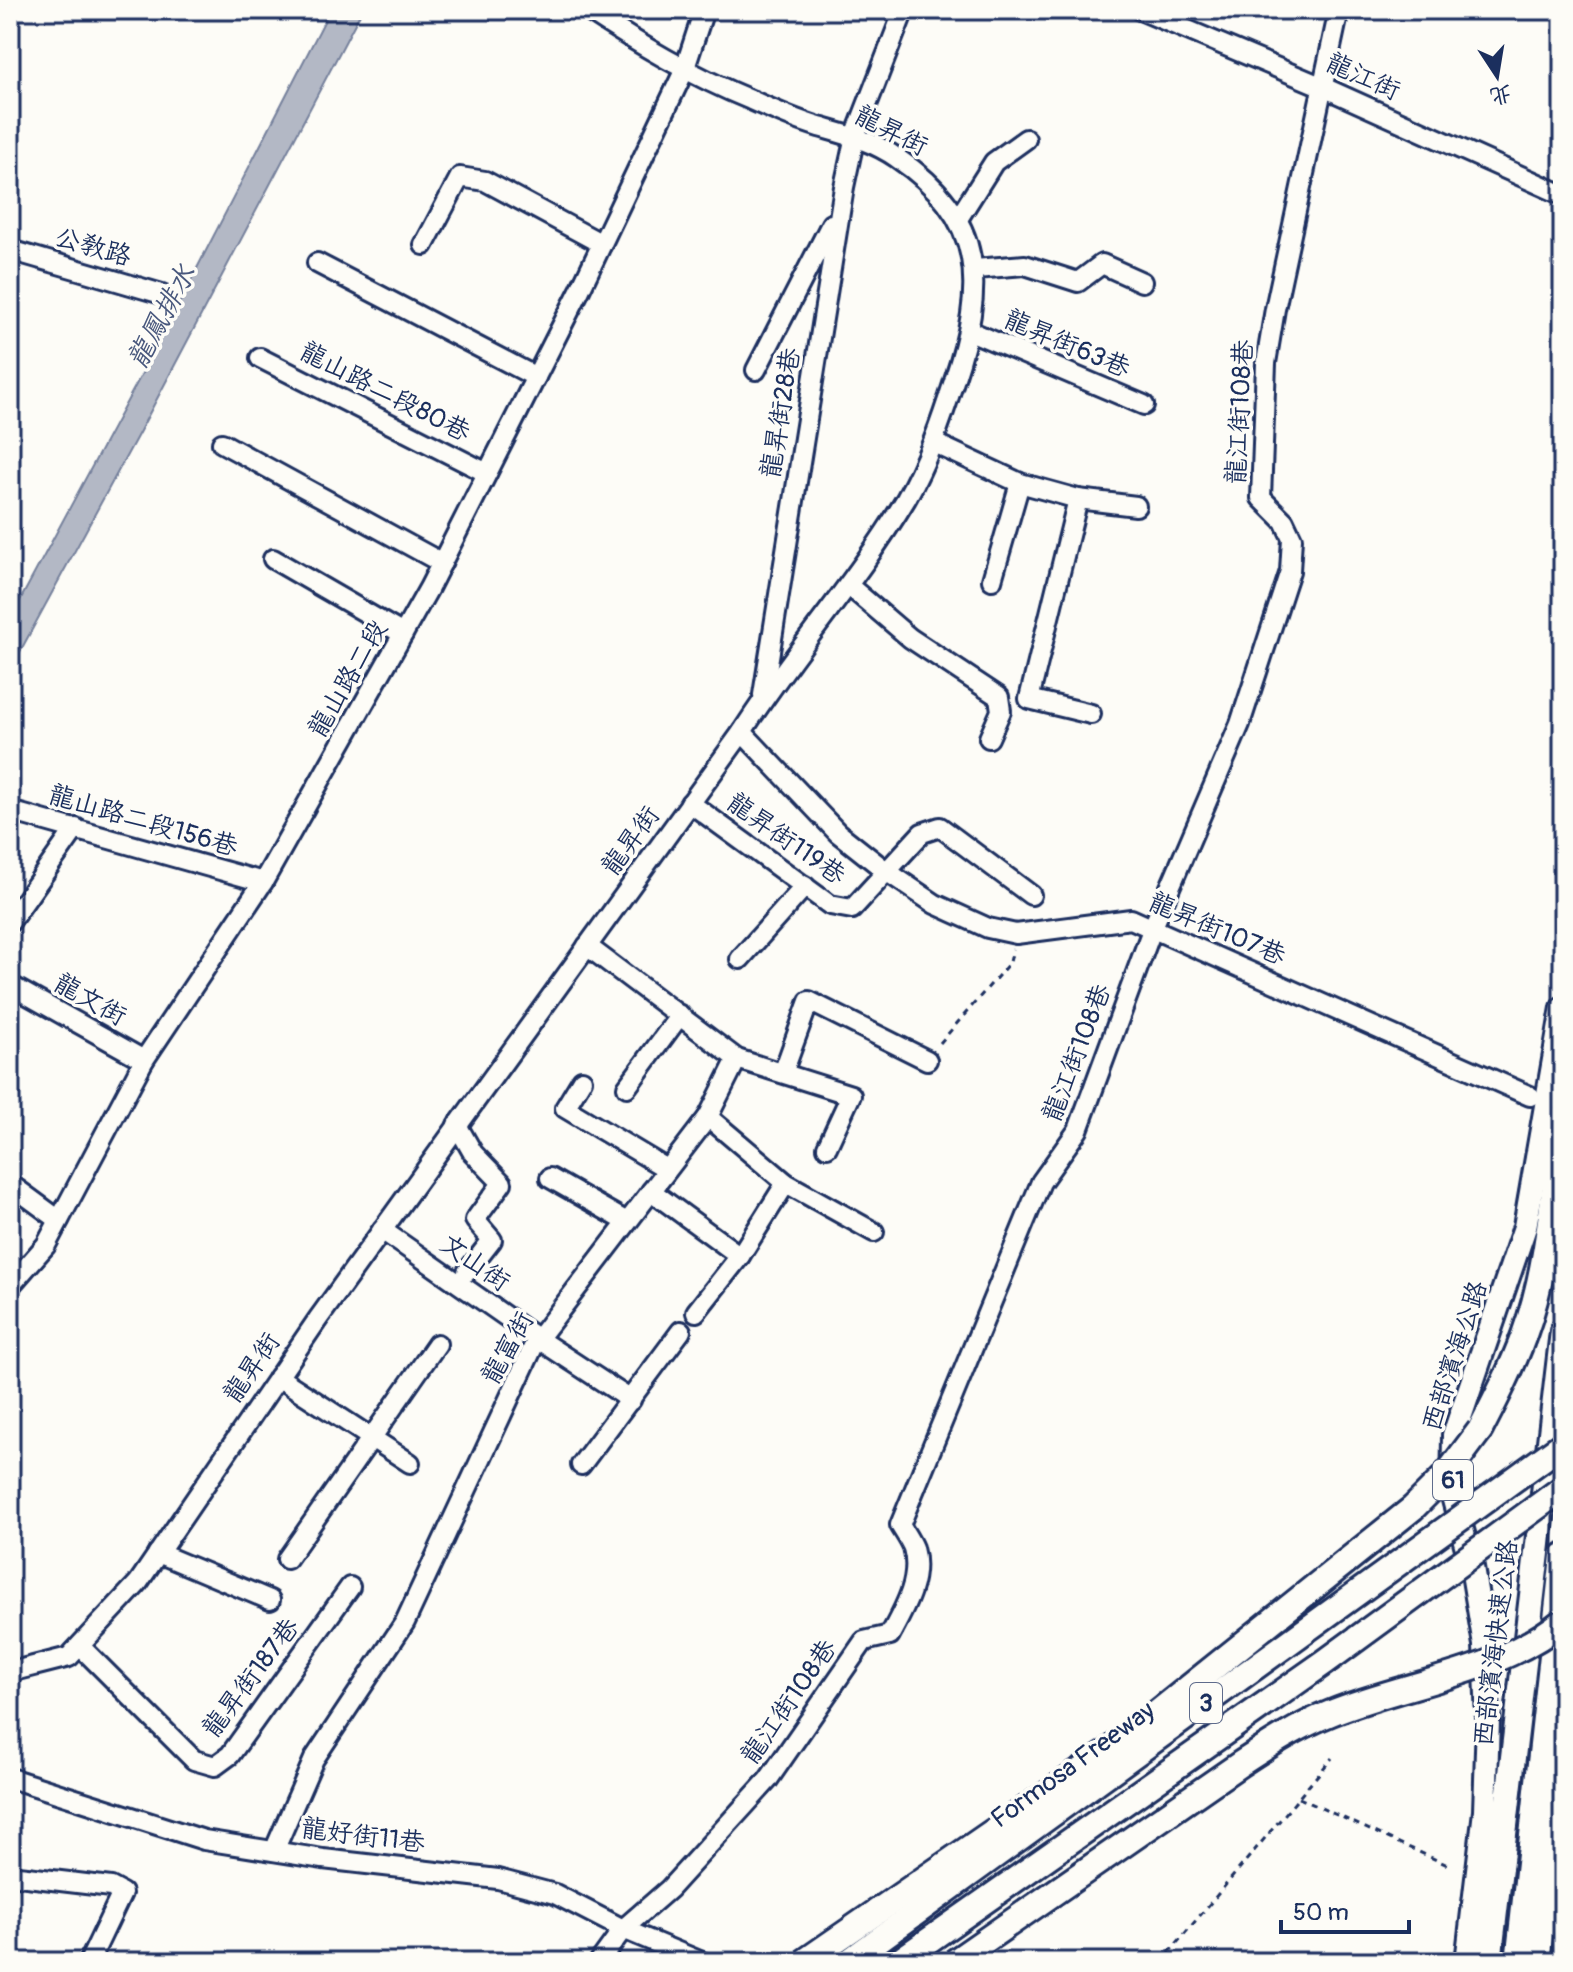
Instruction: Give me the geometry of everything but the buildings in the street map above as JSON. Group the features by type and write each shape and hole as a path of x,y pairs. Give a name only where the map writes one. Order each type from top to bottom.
{"highway":[{"path":"804,1962 1107,1753 1413,1508 1447,1474 1480,1430 1505,1382 1525,1333 1539,1280 1563,1122"},
{"name":"西部濱海快速公路","path":"1489,1962 1563,1331"},
{"name":"Formosa Freeway","path":"848,1962 1563,1444"},
{"name":"3","path":"898,1962 1325,1662 1563,1488"},
{"path":"1518,1962 1563,1556"},
{"path":"954,1962 1287,1734 1330,1713 1503,1656 1545,1636 1563,1621"}],"main road":[{"name":"西部濱海公路","path":"1467,1962 1485,1811 1488,1720 1482,1629 1472,1567 1453,1496 1454,1435 1525,1227 1563,1008"},
{"path":"1538,1962 1563,1754"}],"street":[{"name":"龍昇街","path":"10,1672 69,1657 138,1583 382,1230 848,585 906,497 934,443 970,331 975,269 958,219 927,179 895,156 855,136 817,126 684,71 587,10"},
{"name":"龍山路二段","path":"10,1286 46,1245 144,1060 263,882 442,563 602,244 684,71 704,10"},
{"name":"龍昇街28巷","path":"763,700 840,208 855,136 904,10"},
{"name":"龍江街","path":"1140,10 1323,87 1563,195"},
{"name":"龍江街108巷","path":"599,1962 623,1929 669,1889 768,1780 864,1641 890,1635 908,1602 915,1571 912,1548 900,1525 1041,1182 1078,1130 1153,927 1240,724 1290,571 1292,538 1284,521 1261,498 1266,363 1339,10"},
{"path":"958,219 994,162 1026,139"},
{"path":"424,245 460,177 485,181 602,244"},
{"path":"756,370 840,208"},
{"name":"公教路","path":"10,250 162,294"},
{"path":"317,263 536,377"},
{"path":"975,269 1025,265 1078,282 1102,264 1142,282"},
{"name":"龍昇街63巷","path":"970,331 1144,405"},
{"name":"龍山路二段80巷","path":"260,358 487,473"},
{"path":"222,443 442,563"},
{"path":"934,443 1020,483 1078,499 1136,506"},
{"path":"992,580 1020,483"},
{"path":"1078,499 1029,699 1091,714"},
{"path":"273,559 403,634"},
{"path":"848,585 910,638 999,697 1001,711 989,738"},
{"name":"龍昇街107巷","path":"742,732 838,833 935,904 988,928 1016,934 1131,919 1530,1096"},
{"name":"龍昇街119巷","path":"690,803 830,905 852,909 886,871"},
{"name":"龍山路二段156巷","path":"10,811 263,882"},
{"path":"886,871 922,833 940,827 1031,895"},
{"path":"10,922 76,828"},
{"path":"740,959 805,886"},
{"path":"587,946 737,1059 851,1095 827,1147"},
{"name":"龍文街","path":"10,985 144,1060"},
{"path":"783,1073 809,1001 927,1060"},
{"path":"627,1087 680,1015"},
{"name":"龍富街","path":"274,1851 314,1759 405,1622 538,1339 708,1117 737,1059"},
{"path":"582,1080 565,1108 667,1169"},
{"path":"708,1117 786,1183 874,1232"},
{"path":"457,1125 473,1153 502,1183 475,1220 492,1240 467,1272"},
{"path":"550,1178 627,1222"},
{"path":"696,1312 740,1256 786,1183"},
{"path":"10,1184 59,1220"},
{"path":"651,1191 740,1256"},
{"name":"文山街","path":"382,1230 631,1400"},
{"path":"581,1465 681,1331"},
{"path":"287,1559 437,1344"},
{"path":"278,1377 410,1463"},
{"path":"158,1553 270,1600"},
{"name":"龍昇街187巷","path":"80,1646 194,1760 215,1766 230,1755 350,1587"},
{"name":"龍好街11巷","path":"10,1778 204,1840 323,1859 513,1882 555,1894 623,1929 702,1962"},
{"path":"10,1875 111,1887 122,1893 89,1962"}],"path":[{"path":"940,1043 1010,962 1016,934"},
{"path":"1161,1962 1332,1758"},
{"path":"1299,1798 1450,1866"}],"shaded area":[{"path":"330,10 362,10 10,670 10,619 160,340"}],"water label":[{"name":"龍鳳排水","path":"162,317"}]}
